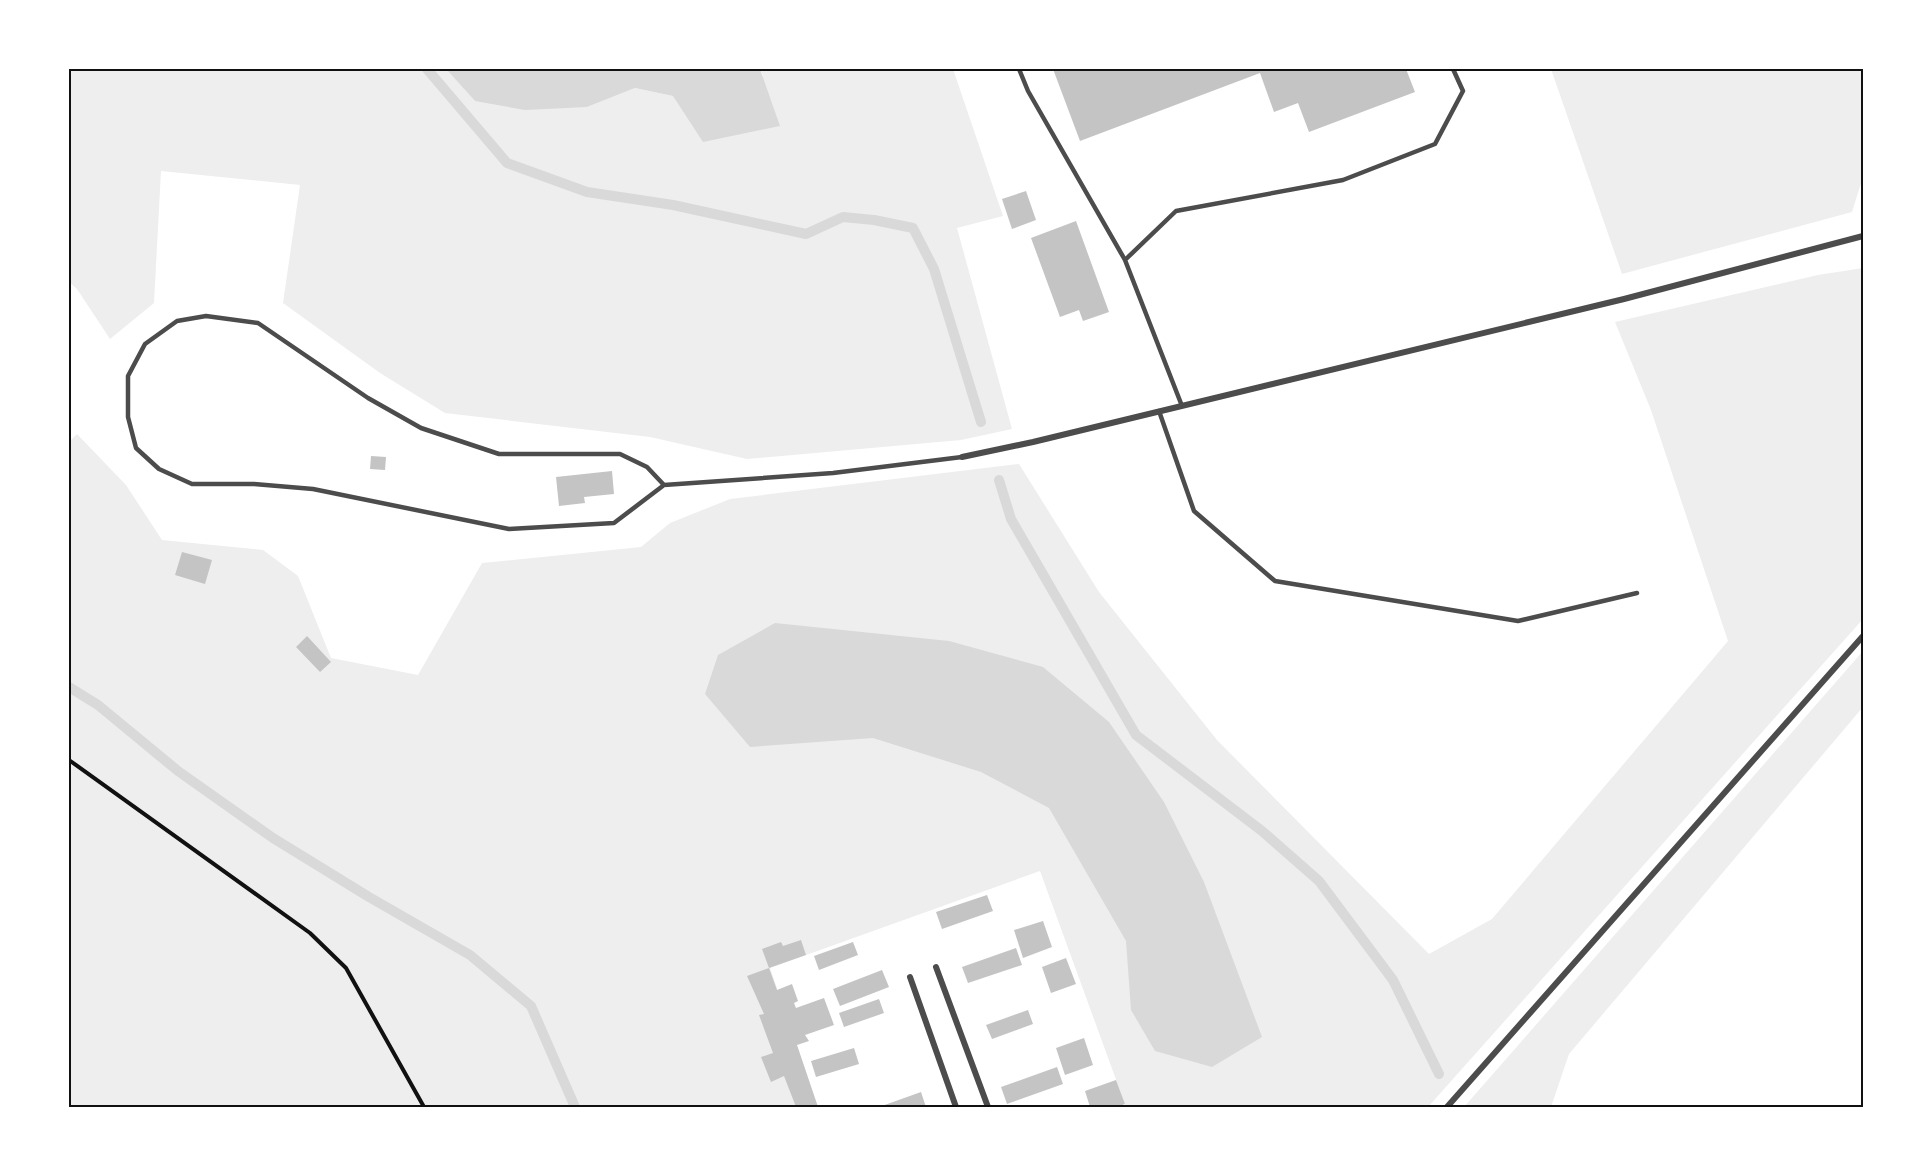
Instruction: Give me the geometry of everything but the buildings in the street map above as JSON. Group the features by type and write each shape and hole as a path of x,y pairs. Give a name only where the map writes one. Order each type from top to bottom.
{"street":[{"path":"962,457 1033,442 1624,299 1863,236"},
{"path":"1447,1107 1863,636"},
{"path":"936,967 988,1107"},
{"path":"910,977 956,1107"}],"lane":[{"path":"1019,69 1028,91 1125,260 1182,406"},
{"path":"1125,260 1176,211 1344,180 1435,144 1463,91 1453,69"},
{"path":"664,485 647,467 620,454 499,454 421,428 368,398 258,323 206,316 177,321 145,344 128,376 128,417 136,448 159,469 192,484 254,484 313,489 509,529 614,523 664,485 833,472 962,457"},
{"path":"1159,411 1194,511 1275,581 1518,621 1638,593"}],"path":[{"path":"69,760 310,933 346,969 424,1107"}],"shaded area":[{"path":"69,69 446,69 475,101 587,107 635,88 673,96 763,76 760,69 953,69 1003,216 957,228 1012,429 961,440 747,459 650,437 445,413 380,373 283,303 300,185 161,171 154,303 110,339 77,289 69,282"},
{"path":"446,69 760,69 780,126 703,142 673,96 635,88 587,107 525,110 475,101"},
{"path":"1551,69 1863,69 1863,177 1852,212 1622,274"},
{"path":"1863,268 1863,619 1428,1107 1126,1107 1040,871 770,968 818,1107 69,1107 69,442 77,434 126,485 162,540 263,550 298,576 331,658 418,675 482,563 641,547 670,523 730,499 1019,464 1099,592 1217,740 1429,954 1492,919 1728,641 1651,410 1615,322 1818,275"},
{"path":"775,623 949,641 1043,667 1109,722 1164,802 1204,882 1262,1037 1212,1067 1155,1051 1131,1010 1126,941 1049,808 981,772 873,738 750,747 705,694 718,655"},
{"path":"1863,651 1863,707 1569,1054 1551,1107 1464,1107"}],"waterway":[{"path":"427,69 507,163 587,192 673,205 806,234 843,217 874,220 913,228 934,269 981,422"},
{"path":"999,480 1011,519 1136,735 1262,831 1319,881 1393,980 1439,1074"},
{"path":"69,687 98,705 178,771 273,838 470,955 531,1006 575,1107"}]}
